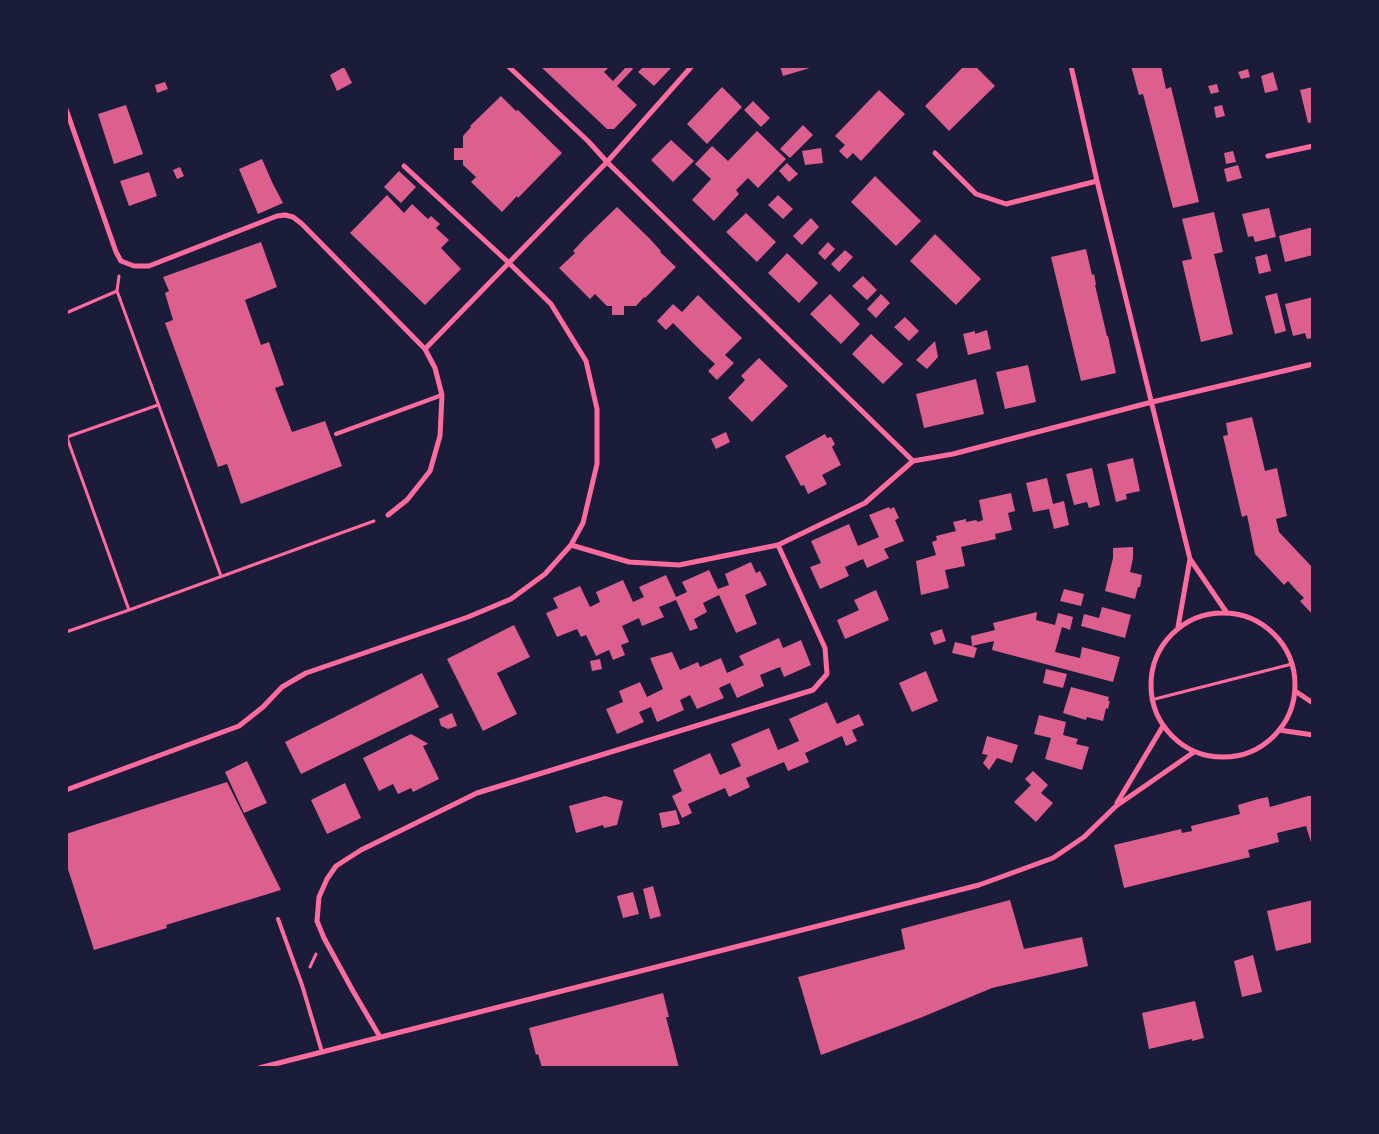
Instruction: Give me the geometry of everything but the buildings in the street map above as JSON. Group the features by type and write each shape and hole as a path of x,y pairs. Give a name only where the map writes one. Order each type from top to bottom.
{"street":[{"path":"508,66 913,461"},
{"path":"425,349 607,162 692,66"},
{"path":"1071,66 1096,181 1190,558 1227,613"},
{"path":"66,109 116,252 121,261 134,266 149,266 272,218 285,215 293,217 425,349 435,368 442,395 440,436 430,471 408,500 388,515"},
{"path":"1268,156 1313,146"},
{"path":"934,153 976,194 1006,204 1096,181"},
{"path":"66,790 239,726 263,708 282,687 306,673 432,630 511,599 545,574 571,545 583,523 596,464 597,409 586,361 551,304 404,166"},
{"path":"571,545 629,562 679,565 778,545 865,503 913,461 953,454 1152,402 1313,364"},
{"path":"380,1037 324,938 317,921 319,897 327,879 336,866 361,850 477,793 813,690 827,674 825,648 778,545"},
{"path":"1178,627 1190,558"},
{"path":"1227,613 1244,616 1260,623 1274,634 1285,648 1292,664 1295,691 1290,712 1279,730 1262,746 1240,755 1217,758 1194,752 1176,742 1162,726 1151,700 1151,673 1160,648 1178,627 1201,616 1227,613"},
{"path":"1295,691 1313,702"},
{"path":"1116,806 1162,726"},
{"path":"1279,730 1313,735"},
{"path":"259,1068 978,886 1052,858 1084,837 1116,806 1194,752"}],"lane":[{"path":"336,434 442,395"},
{"path":"278,919 302,985 322,1052"}],"path":[{"path":"121,261 117,291 221,576"},
{"path":"66,312 117,291"},
{"path":"129,610 66,436 158,405"},
{"path":"66,632 388,515"},
{"path":"1151,700 1292,664"},
{"path":"302,985 324,938"}]}
